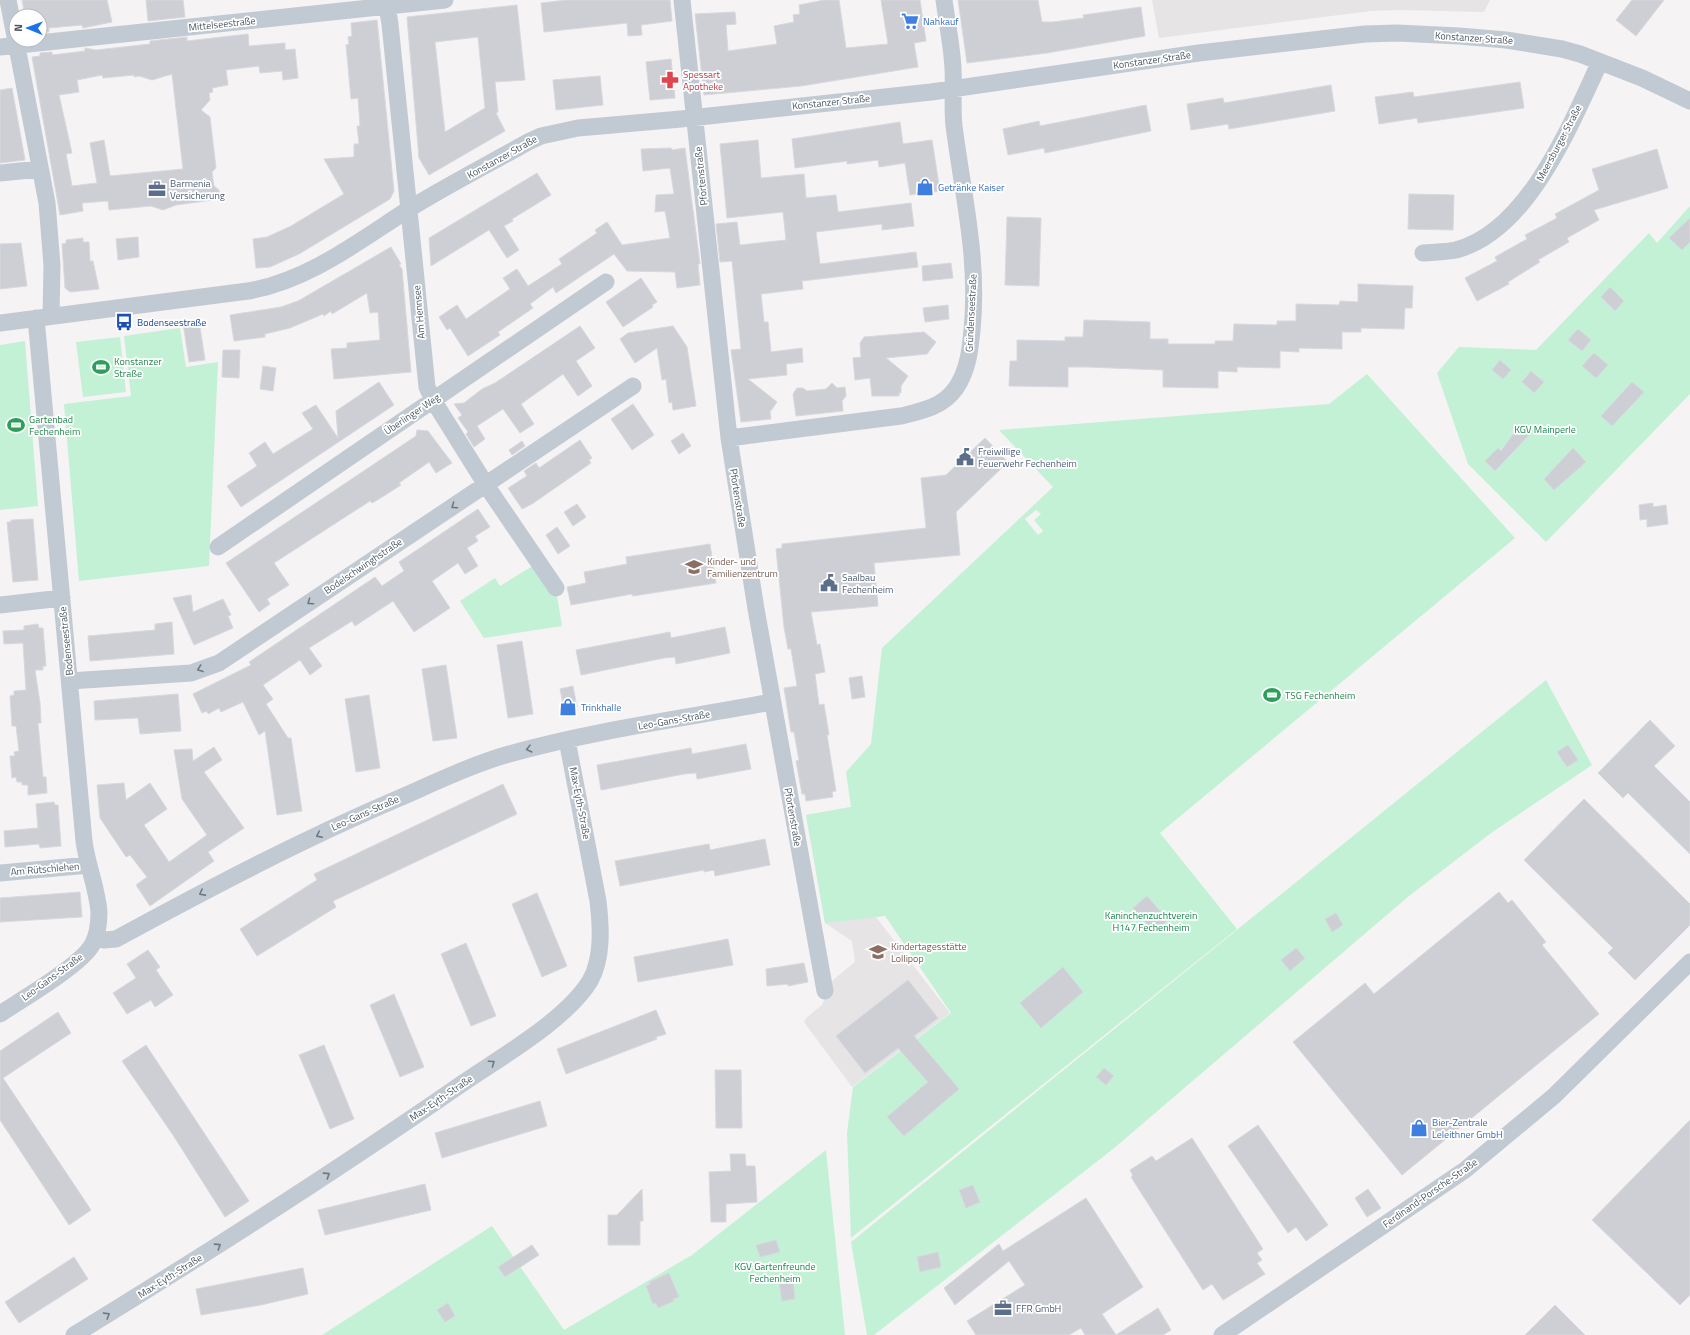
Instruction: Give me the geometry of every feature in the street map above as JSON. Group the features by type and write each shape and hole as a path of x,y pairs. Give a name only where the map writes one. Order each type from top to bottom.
{"street":[{"name":"Mittelseestraße","path":"48,41 386,3 445,0"},
{"name":"Pfortenstraße","path":"682,0 729,438 772,702 825,991"},
{"name":"Gründenseestraße","path":"729,438 901,416 935,407 956,388 964,374 969,358 974,283 968,213 954,127 952,52 944,0"},
{"name":"Am Hennsee","path":"386,3 410,209 427,387 433,400 486,485 556,588"},
{"name":"Konstanzer Straße","path":"0,323 248,291 279,285 297,277 367,238 410,209 528,142 541,136 578,128 952,89 1199,53 1365,34 1397,33 1506,40 1562,49 1642,78 1690,101"},
{"name":"Bodenseestraße","path":"9,48 40,169 50,231 44,317 62,598 84,841 94,881 98,907 98,928 95,938"},
{"name":"Meersburger Straße","path":"1423,253 1452,250 1467,246 1499,227 1517,209 1540,180 1548,167 1600,62"},
{"path":"0,173 40,169"},
{"name":"Überlinger Weg","path":"218,547 606,282"},
{"name":"Bodelschwinghstraße","path":"70,681 191,673 219,662 633,386"},
{"path":"0,605 62,598"},
{"name":"Leo-Gans-Straße","path":"0,1014 69,967 87,952 95,938 104,940 116,939 248,869 366,812 449,776 507,755 567,740 772,702"},
{"name":"Max-Eyth-Straße","path":"74,1335 228,1239 429,1106 547,1025 566,1010 578,996 590,981 596,966 600,944 600,922 598,901 567,740"},
{"name":"Am Rütschlehen","path":"0,873 89,865"},
{"name":"Ferdinand-Porsche-Straße","path":"1222,1335 1465,1170 1554,1096 1690,962"}],"shaded area":[{"path":"1152,0 1490,0 1484,12 1400,10 1371,11 1159,38"},
{"name":"Kindertagesstätte Lollipop","path":"851,807 869,908 950,1013 852,1087 804,1022 806,1018 822,1005 833,980 855,962 852,941 825,923 806,815"}],"green space":[{"name":"KGV Mainperle","path":"1690,206 1690,394 1546,542 1468,464 1437,373 1459,347 1536,350 1649,233 1657,243"},
{"name":"Konstanzer Straße","path":"180,328 186,367 218,362 209,566 79,581 64,404 131,396 124,336"},
{"name":"Konstanzer Straße","path":"120,337 126,392 83,397 76,342"},
{"name":"Gartenbad Fechenheim","path":"25,341 38,506 0,510 0,345"},
{"name":"Kaninchenzuchtverein H147 Fechenheim","path":"1367,374 1515,538 1160,833 1237,929 851,1238 847,1133 853,1087 951,1013 885,916 825,923 806,815 851,807 846,772 871,744 882,648 1053,487 999,430 1329,404","holes":["1036,510 1041,514 1034,520 1043,531 1038,535 1025,519"]},
{"path":"536,564 557,596 562,626 484,638 460,601 495,578 500,586"},
{"path":"1546,680 1592,765 1491,833 1409,896 1113,1149 874,1335 867,1335 851,1242"},
{"name":"KGV Gartenfreunde Fechenheim","path":"826,1150 845,1335 322,1335 492,1226 564,1330 692,1255"}],"building":[{"path":"22,0 107,0 112,22 83,28 82,25 49,28 48,32 48,8 24,8"},
{"path":"146,0 183,0 185,17 148,21"},
{"path":"566,0 670,0 672,21 641,25 642,35 628,36 627,23 544,32 541,3"},
{"path":"824,0 839,0 846,48 888,44 881,0 920,0 926,41 914,43 918,67 801,86 704,95 695,14 735,12 736,24 726,25 728,51 777,44 774,26 794,22 793,15 800,14 799,5"},
{"path":"958,0 1038,0 1042,22 1084,18 1083,15 1141,7 1145,36 1047,53 967,63"},
{"path":"1632,0 1664,0 1636,36 1616,20"},
{"path":"517,5 525,80 495,82 498,112 496,113 505,131 429,175 419,158 407,17","holes":["478,37 485,108 445,132 435,42"]},
{"path":"377,20 394,191 390,199 299,254 270,267 256,268 253,239 267,237 291,226 344,194 324,159 354,157 354,144 359,144 357,126 360,126 358,98 351,99 346,45 349,44 348,37 352,36 351,23"},
{"path":"248,34 249,46 285,43 285,50 295,49 298,78 283,80 282,71 260,73 259,66 226,70 228,85 212,88 213,92 209,93 210,100 201,110 210,117 216,168 212,172 214,186 219,190 220,199 176,205 163,210 151,206 109,210 108,201 82,203 83,211 60,215 32,57 40,56 40,53 52,52 52,55 85,51 85,48 96,50 150,44 150,41 187,37 187,41","holes":["172,74 183,169 110,176 104,140 90,143 97,183 72,186 66,154 72,153 59,95 79,92 77,80 102,75 103,78 134,75 134,77 139,76 152,80"]},
{"path":"671,59 675,98 650,100 646,62"},
{"path":"600,76 603,105 556,110 553,80"},
{"path":"1520,82 1524,108 1418,123 1417,118 1379,124 1375,97 1413,92 1414,97"},
{"path":"1331,85 1335,111 1229,129 1228,124 1191,130 1187,104 1223,98 1224,103"},
{"path":"12,88 25,160 0,163 0,90"},
{"path":"1146,105 1151,131 1045,153 1044,148 1008,155 1003,129 1039,121 1040,126"},
{"path":"900,122 903,144 932,140 940,191 910,195 905,163 879,167 878,160 847,164 847,161 795,168 792,139"},
{"path":"758,140 761,178 804,174 806,198 836,195 838,212 911,203 914,226 882,230 882,224 816,232 820,264 916,252 918,267 802,281 803,289 761,294 764,322 768,322 771,352 802,348 803,362 786,364 787,375 748,379 777,402 770,412 771,419 741,422 731,350 741,349 732,261 720,262 716,224 737,222 740,245 786,240 783,212 727,218 720,144"},
{"path":"671,148 672,150 685,148 700,264 698,264 700,285 677,288 675,272 627,271 614,254 556,293 553,287 530,304 533,308 498,332 500,335 468,356 450,328 447,330 439,317 457,305 466,319 510,289 503,278 517,269 528,286 562,264 559,259 597,233 595,230 607,222 622,245 670,238 665,211 655,212 656,195 674,194 670,168 643,171 641,149"},
{"path":"1657,149 1668,188 1594,210 1599,220 1567,238 1569,242 1538,260 1540,262 1508,282 1509,284 1477,301 1465,278 1497,261 1495,257 1527,239 1525,235 1557,218 1555,214 1599,190 1592,169"},
{"path":"537,173 551,195 512,219 513,221 504,226 519,250 507,258 489,230 431,266 429,238"},
{"path":"1409,194 1454,195 1453,230 1408,229"},
{"path":"1007,217 1041,218 1039,286 1005,285"},
{"path":"1690,218 1690,242 1682,250 1669,238"},
{"path":"138,237 139,257 118,260 116,239"},
{"path":"83,238 83,242 89,242 90,261 93,261 99,289 70,292 65,288 62,244 66,243 66,240"},
{"path":"21,243 27,286 0,289 0,244"},
{"path":"391,247 401,264 399,265 402,269 411,372 334,379 331,349 347,348 347,343 380,340 378,312 370,313 367,293 332,314 331,311 324,316 323,314 290,328 265,334 265,337 234,341 230,315 281,307 298,301"},
{"path":"951,263 953,278 923,281 922,266"},
{"path":"641,278 657,302 652,305 653,307 623,327 606,302"},
{"path":"1358,284 1413,286 1412,308 1405,308 1404,329 1361,328 1361,332 1342,332 1342,349 1299,348 1299,352 1280,351 1280,368 1237,367 1237,372 1218,371 1218,388 1163,387 1163,370 1087,367 1068,367 1068,387 1009,386 1010,361 1017,361 1017,340 1065,341 1065,337 1083,337 1084,320 1150,322 1150,339 1168,339 1168,344 1215,344 1215,341 1233,341 1234,324 1277,325 1277,321 1296,321 1296,304 1339,305 1340,301 1358,302"},
{"path":"1610,287 1624,301 1615,311 1601,297"},
{"path":"948,305 949,319 925,322 923,308"},
{"path":"199,321 205,360 189,362 183,323"},
{"path":"580,326 595,348 576,361 592,386 578,396 563,374 521,404 534,424 520,433 503,409 477,426 485,439 474,447 466,434 468,432 458,418 462,415 454,404 464,403 482,389 495,383"},
{"path":"673,326 687,347 696,406 673,410 672,402 669,403 666,379 662,380 657,348 635,363 620,339 628,333"},
{"path":"1578,329 1591,340 1582,351 1568,340"},
{"path":"924,332 936,342 927,354 886,358 908,376 901,386 901,393 899,393 899,396 872,396 870,378 855,380 853,358 861,357 860,343 864,337"},
{"path":"223,350 240,350 239,378 222,377"},
{"path":"1594,353 1608,365 1596,378 1582,366"},
{"path":"1500,360 1511,370 1503,379 1492,370"},
{"path":"263,366 276,368 273,391 260,389"},
{"path":"1531,371 1544,382 1534,393 1522,382"},
{"path":"379,382 394,405 241,507 227,486 257,466 249,453 265,442 273,454 313,429 302,413 316,405 338,438 336,411"},
{"path":"1632,382 1644,392 1612,426 1601,416"},
{"path":"832,383 837,388 845,387 846,396 842,401 843,411 796,416 793,394 797,388 803,388 807,391 826,389"},
{"path":"633,404 654,435 632,450 611,419"},
{"path":"1519,426 1530,434 1495,471 1485,461 1498,448 1501,451"},
{"path":"417,430 428,431 452,463 436,473 429,462 399,483 401,485 372,503 370,501 274,563 289,585 267,599 270,604 259,612 226,563 416,436"},
{"path":"683,433 691,446 679,454 671,441"},
{"path":"985,438 1008,462 956,512 960,555 874,563 878,606 811,612 817,645 820,644 825,672 815,674 819,705 824,704 829,735 827,735 836,791 832,792 833,797 806,801 805,794 802,794 796,761 799,760 794,732 791,732 784,688 797,686 791,649 788,649 784,627 776,549 782,548 782,544 926,528 921,478 946,475"},
{"path":"580,440 592,458 589,460 591,463 532,504 522,509 508,488 527,476 524,471 536,463 539,468"},
{"path":"522,441 525,446 512,455 509,450"},
{"path":"1573,448 1586,462 1554,490 1544,479"},
{"path":"1653,503 1653,507 1666,505 1668,524 1647,527 1647,519 1640,520 1639,505"},
{"path":"577,504 586,517 573,526 564,512"},
{"path":"478,509 490,527 475,536 478,541 467,548 478,566 465,574 458,563 432,581 450,608 414,632 393,601 355,626 352,621 309,648 322,666 310,675 300,660 263,685 273,699 266,704 288,738 291,738 302,811 277,815 265,731 259,735 243,702 221,712 219,708 208,714 207,711 202,713 193,694 251,665 249,662 375,577 382,586 404,571 399,562"},
{"path":"33,519 38,580 13,582 7,522 11,522 11,520"},
{"path":"557,527 570,546 558,554 546,535"},
{"path":"710,544 716,583 633,596 632,594 571,605 567,587 586,583 584,572 627,564 626,557"},
{"path":"191,595 193,612 223,599 231,615 228,616 233,628 194,645 173,598"},
{"path":"172,622 174,654 90,661 88,636 155,630 155,624"},
{"path":"38,624 39,628 43,628 46,666 43,666 43,670 35,670 40,703 41,723 38,723 43,777 46,777 47,793 28,795 28,785 22,785 22,782 17,782 16,777 12,778 10,756 15,756 14,752 19,751 16,726 12,726 10,696 14,695 14,691 26,690 23,643 4,644 3,631 24,630 24,626"},
{"path":"725,627 730,653 676,664 675,657 664,658 581,675 576,650 670,632 671,638"},
{"path":"522,641 533,714 508,718 497,645"},
{"path":"446,665 457,738 433,741 422,669"},
{"path":"862,676 865,697 852,699 849,678"},
{"path":"573,686 577,707 564,709 560,689"},
{"path":"178,694 181,731 140,734 138,718 95,720 94,701"},
{"path":"369,695 380,768 356,772 345,699"},
{"path":"1650,720 1675,746 1654,766 1690,802 1690,854 1628,793 1623,798 1598,773"},
{"path":"746,744 751,769 697,779 696,773 684,774 601,790 597,765 691,748 692,754"},
{"path":"1568,745 1578,760 1567,767 1557,752"},
{"path":"214,747 222,760 204,772 244,828 208,852 214,861 150,906 136,885 147,877 130,855 126,857 100,818 97,785 124,783 126,800 150,783 167,809 144,825 169,862 207,835 182,799 174,750 192,749 193,761"},
{"path":"503,784 517,814 333,901 336,907 257,956 240,929 317,880 314,874"},
{"path":"1584,799 1690,904 1690,925 1635,980 1608,953 1613,948 1524,860"},
{"path":"54,802 55,805 58,805 61,846 40,848 39,844 5,847 4,831 38,828 36,804"},
{"path":"765,839 770,865 715,876 714,870 704,872 704,870 620,886 615,861 709,844 710,850"},
{"path":"80,892 82,917 0,922 0,898"},
{"path":"1499,892 1508,903 1512,900 1546,942 1542,945 1599,1014 1402,1175 1293,1042 1365,983 1374,994"},
{"path":"537,893 567,966 542,977 512,904"},
{"path":"1147,896 1168,920 1154,932 1133,908"},
{"path":"1336,913 1343,925 1332,932 1325,919"},
{"path":"728,939 733,965 638,982 634,957"},
{"path":"466,943 496,1016 471,1026 441,954"},
{"path":"1296,948 1305,958 1290,971 1281,960"},
{"path":"148,950 160,967 156,970 173,995 155,1007 151,1000 127,1014 113,993 136,978 127,964"},
{"path":"804,963 808,982 788,986 788,984 767,986 766,969"},
{"path":"1063,967 1083,992 1041,1028 1020,1003"},
{"path":"908,980 938,1018 914,1036 959,1089 904,1136 887,1117 928,1082 898,1048 865,1073 836,1036"},
{"path":"394,994 424,1067 400,1077 370,1005"},
{"path":"656,1010 666,1034 656,1037 657,1039 566,1074 557,1049"},
{"path":"58,1012 71,1033 3,1078 91,1210 69,1225 0,1120 0,1051"},
{"path":"146,1045 249,1201 225,1217 173,1135 122,1061"},
{"path":"324,1045 354,1119 330,1129 299,1055"},
{"path":"1104,1068 1114,1076 1106,1085 1096,1077"},
{"path":"715,1070 741,1070 742,1128 716,1128"},
{"path":"540,1101 547,1126 442,1158 435,1133"},
{"path":"1690,1120 1690,1295 1680,1305 1592,1220"},
{"path":"1258,1125 1328,1225 1306,1241 1296,1227 1288,1233 1228,1146"},
{"path":"1192,1138 1263,1249 1257,1253 1262,1260 1257,1263 1265,1274 1223,1300 1212,1284 1203,1290 1131,1177 1133,1176 1130,1170 1152,1156 1156,1161"},
{"path":"730,1154 745,1154 746,1166 755,1166 757,1202 726,1204 726,1222 711,1222 709,1172 731,1171"},
{"path":"425,1184 431,1210 325,1235 318,1210"},
{"path":"973,1185 980,1202 966,1208 959,1190"},
{"path":"642,1189 643,1221 640,1221 640,1245 608,1245 608,1215 617,1215"},
{"path":"1368,1189 1381,1208 1367,1217 1355,1198"},
{"path":"1086,1198 1143,1287 1102,1314 1116,1335 1085,1335 1081,1328 1069,1335 976,1335 967,1321 1025,1285 1009,1261 955,1305 944,1288 999,1244 1003,1251"},
{"path":"776,1240 780,1252 760,1257 756,1245"},
{"path":"532,1245 539,1255 505,1277 498,1267"},
{"path":"938,1252 941,1267 920,1272 917,1257"},
{"path":"74,1257 88,1279 19,1323 5,1302"},
{"path":"303,1268 308,1294 261,1305 201,1315 196,1289"},
{"path":"669,1273 679,1297 673,1299 674,1301 658,1308 656,1303 653,1304 646,1286 650,1284 649,1282"},
{"path":"793,1281 795,1299 782,1301 779,1282"},
{"path":"448,1303 455,1316 445,1322 437,1310"},
{"path":"1555,1305 1585,1335 1525,1335"},
{"path":"1158,1308 1171,1330 1163,1335 1116,1335"}],"place":[{"name":"Nahkauf","path":"910,21"},
{"name":"Spessart Apotheke","path":"670,80"},
{"name":"Getränke Kaiser","path":"925,187"},
{"name":"Barmenia Versicherung","path":"157,189"},
{"name":"Bodenseestraße","path":"124,322"},
{"name":"Konstanzer Straße","path":"101,367"},
{"name":"Gartenbad Fechenheim","path":"16,425"},
{"name":"Freiwillige Feuerwehr Fechenheim","path":"965,457"},
{"name":"Kinder- und Familienzentrum","path":"694,567"},
{"name":"Saalbau Fechenheim","path":"829,583"},
{"name":"TSG Fechenheim","path":"1272,695"},
{"name":"Trinkhalle","path":"568,707"},
{"name":"Kindertagesstätte Lollipop","path":"878,952"},
{"name":"Bier-Zentrale Leleithner GmbH","path":"1419,1128"},
{"name":"FFR GmbH","path":"1003,1308"}]}
